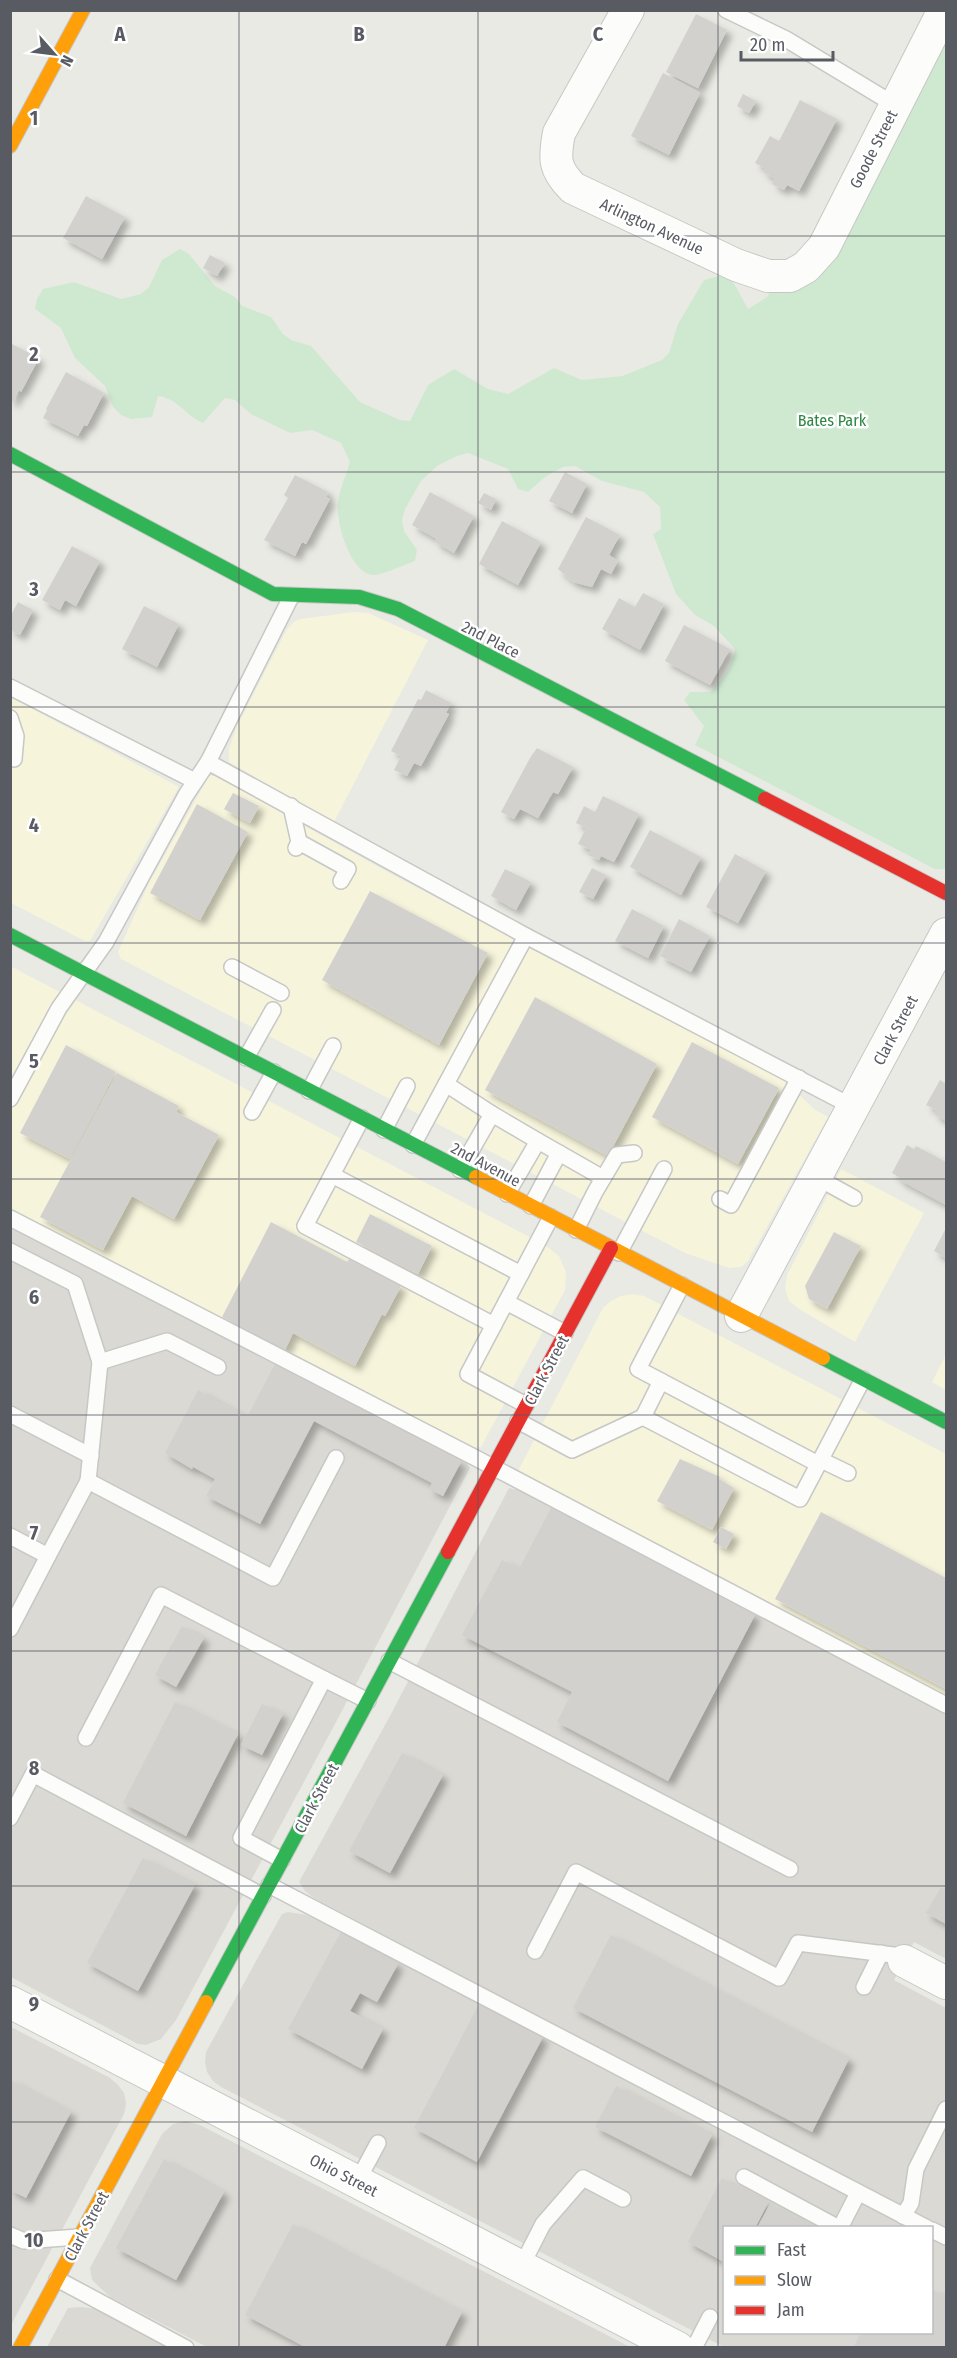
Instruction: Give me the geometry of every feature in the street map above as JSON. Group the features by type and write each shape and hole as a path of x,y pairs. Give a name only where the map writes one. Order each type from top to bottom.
{"street":[{"path":"10,146 83,10"},
{"name":"Arlington Avenue","path":"628,10 559,133 555,156 561,176 573,188 736,265 768,276 790,276"},
{"name":"Goode Street","path":"790,276 806,267 824,247 944,10"},
{"name":"2nd Place","path":"10,454 273,594 291,597 352,596 376,600 398,609 946,894"},
{"name":"Clark Street","path":"741,1316 946,934"},
{"name":"2nd Avenue","path":"10,935 946,1422"},
{"name":"Clark Street","path":"20,2348 565,1333 615,1250"},
{"path":"893,1957 946,1983"},
{"name":"Ohio Street","path":"10,2002 521,2267 645,2340 678,2348"}],"lane":[{"path":"726,10 786,39 895,105"},
{"path":"10,1099 59,1008 106,942 195,781 208,762 291,597"},
{"path":"10,687 195,781"},
{"path":"10,718 16,736 14,759"},
{"path":"208,762 526,936 854,1107"},
{"path":"291,806 297,845 348,869 341,881"},
{"path":"413,1145 526,936"},
{"path":"232,967 281,993"},
{"path":"246,1058 273,1010"},
{"path":"309,1091 333,1046"},
{"path":"252,1112 274,1072"},
{"path":"720,1199 731,1205 799,1078"},
{"path":"446,1084 492,1114 603,1178"},
{"path":"384,1130 408,1086"},
{"path":"460,1170 492,1114"},
{"path":"362,1118 305,1226 494,1326"},
{"path":"507,1194 538,1141"},
{"path":"531,1206 559,1153"},
{"path":"576,1230 617,1155 634,1153"},
{"path":"615,1250 664,1169"},
{"path":"332,1175 521,1274"},
{"path":"816,1178 854,1198"},
{"path":"526,1405 468,1374 551,1216"},
{"path":"10,1218 160,1288 824,1646 946,1705"},
{"path":"10,1629 88,1481 100,1362 75,1284 12,1256"},
{"path":"682,1285 638,1369 820,1462 848,1473"},
{"path":"506,1302 565,1333"},
{"path":"100,1362 167,1341 218,1367"},
{"path":"643,1417 800,1499 863,1379"},
{"path":"518,1421 572,1450 643,1417 661,1381"},
{"path":"10,1414 90,1456"},
{"path":"88,1481 273,1578 336,1458"},
{"path":"10,1536 48,1556"},
{"path":"86,1738 161,1595 368,1701"},
{"path":"389,1661 790,1869"},
{"path":"282,1860 241,1838 324,1678"},
{"path":"10,1818 33,1774 923,2226"},
{"path":"535,1951 576,1872 779,1978 798,1944 893,1957"},
{"path":"864,1987 893,1957"},
{"path":"903,2216 911,2203 915,2169 946,2109"},
{"path":"357,2182 378,2143"},
{"path":"744,2177 836,2226"},
{"path":"521,2267 543,2224 583,2178 623,2199"},
{"path":"841,2226 858,2193"},
{"path":"10,2235 24,2241 80,2237"},
{"path":"57,2279 164,2342 186,2348"},
{"path":"694,2348 710,2317"}],"shaded area":[{"path":"354,612 368,613 428,640 334,822 229,762 229,749 237,726 287,629 295,621 301,619"},
{"path":"10,697 179,787 90,941 85,941 11,903"},
{"path":"209,776 216,776 391,874 783,1079 814,1109 828,1117 748,1261 741,1267 729,1268 685,1253 121,959 118,952 149,883"},
{"path":"10,966 545,1245 559,1256 566,1272 565,1290 481,1447 474,1447 332,1378 11,1210"},
{"path":"841,1169 924,1213 855,1342 799,1309 789,1301 785,1288 787,1275"},
{"path":"10,1226 466,1462 470,1468 176,2020 161,2039 146,2045 138,2044 11,1977"},
{"path":"633,1294 644,1296 946,1454 946,1697 524,1476 519,1469 603,1308 621,1296"},
{"path":"946,1354 946,1390 932,1382"},
{"path":"509,1488 522,1491 946,1712 946,1959 914,1942 894,1980 946,2008 946,2228 735,2120 314,1898 299,1882 391,1714"},
{"path":"288,1912 306,1915 342,1931 547,2036 729,2135 909,2226 723,2226 723,2334 933,2334 933,2239 946,2246 946,2347 724,2347 221,2087 207,2072 206,2052 282,1914"},
{"path":"11,2027 110,2078 124,2093 126,2104 124,2114 11,2325"},
{"path":"186,2121 200,2125 630,2347 207,2347 110,2297 92,2280 90,2268 162,2134 173,2124"},
{"path":"68,2308 96,2309 169,2347 47,2347"}],"green space":[{"name":"Bates Park","path":"946,32 946,869 935,869 695,745 704,726 684,700 690,692 710,692 714,688 729,667 735,649 714,626 695,615 676,594 653,534 661,529 660,507 644,492 602,481 575,466 563,467 545,477 528,492 518,489 508,469 468,453 457,456 437,466 421,481 405,509 402,520 404,531 417,550 415,561 380,574 366,573 352,558 339,522 338,502 350,462 341,443 312,430 290,433 251,414 235,400 225,398 203,423 171,400 158,396 152,417 131,419 121,415 113,407 105,386 75,358 61,328 35,309 37,299 43,289 74,282 121,299 141,294 149,287 162,260 180,249 189,254 215,286 235,297 242,306 271,317 283,334 291,340 311,346 360,402 400,420 410,421 428,385 454,369 488,389 508,394 554,368 582,380 622,376 662,360 669,353 678,324 704,280 723,275 732,280 748,309 767,297 773,287 784,287"}],"building":[{"path":"696,14 727,30 698,88 666,72"},
{"path":"663,73 700,93 669,155 631,136"},
{"path":"743,94 756,101 749,113 737,106"},
{"path":"800,100 837,119 799,191 787,185 784,190 772,184 775,179 763,172 765,168 755,163 770,136 779,141"},
{"path":"86,196 125,217 102,259 63,238"},
{"path":"210,255 225,263 217,276 203,268"},
{"path":"10,343 39,358 21,392 19,390 13,402 10,401"},
{"path":"66,372 104,393 87,426 84,425 78,436 43,418"},
{"path":"565,472 587,484 572,513 549,501"},
{"path":"295,475 328,492 326,497 330,499 306,544 302,542 295,556 264,540 288,498 284,495"},
{"path":"430,492 474,516 454,553 435,542 437,539 412,525"},
{"path":"484,493 496,499 491,510 478,503"},
{"path":"586,517 620,535 609,555 618,561 611,574 601,569 592,587 573,582 558,569"},
{"path":"502,521 541,542 518,585 479,564"},
{"path":"72,546 100,561 76,606 65,600 60,610 42,600"},
{"path":"643,593 664,604 640,650 602,629 619,598 635,607"},
{"path":"18,602 33,610 20,635 10,630 10,617"},
{"path":"144,606 179,624 157,667 122,649"},
{"path":"684,625 730,649 710,685 665,661"},
{"path":"426,690 451,703 446,713 449,714 421,766 414,763 407,776 394,770 401,756 391,751 418,699 421,700"},
{"path":"537,748 573,767 558,794 553,792 538,818 520,809 514,819 501,812"},
{"path":"233,793 259,806 250,823 224,809"},
{"path":"603,796 639,814 614,862 601,856 599,860 588,855 591,850 578,844 586,828 576,823 584,806 595,812"},
{"path":"197,804 248,832 200,920 150,893"},
{"path":"650,830 701,857 681,895 630,867"},
{"path":"735,854 766,871 738,923 706,907"},
{"path":"592,868 606,875 593,899 579,892"},
{"path":"505,869 531,882 516,910 491,896"},
{"path":"370,891 488,953 439,1045 322,980"},
{"path":"632,909 664,926 648,958 615,941"},
{"path":"679,919 710,936 691,972 660,956"},
{"path":"535,997 657,1064 608,1156 485,1090"},
{"path":"692,1042 779,1088 738,1164 652,1117"},
{"path":"66,1045 116,1072 70,1159 20,1133"},
{"path":"117,1073 179,1106 176,1112 219,1135 174,1219 132,1196 103,1250 40,1217"},
{"path":"940,1080 946,1084 946,1121 934,1114 936,1110 926,1105"},
{"path":"907,1145 914,1149 916,1146 946,1162 946,1205 898,1179 899,1177 892,1173"},
{"path":"370,1214 432,1246 418,1274 356,1242"},
{"path":"271,1222 347,1262 349,1259 401,1286 385,1316 382,1314 355,1366 293,1333 285,1350 222,1317"},
{"path":"946,1228 946,1258 934,1251"},
{"path":"834,1232 861,1246 827,1309 809,1299 805,1286"},
{"path":"275,1364 461,1462 443,1496 429,1489 432,1483 314,1421 260,1524 206,1496 215,1479 165,1453 198,1390 247,1417"},
{"path":"680,1459 720,1477 719,1479 734,1488 712,1530 657,1501"},
{"path":"551,1508 755,1615 668,1781 557,1722 572,1692 462,1635 502,1560 519,1569"},
{"path":"821,1512 946,1578 946,1689 775,1599"},
{"path":"721,1527 734,1534 726,1549 713,1542"},
{"path":"182,1626 204,1638 176,1687 155,1675"},
{"path":"175,1702 238,1734 186,1836 123,1803"},
{"path":"262,1704 283,1714 262,1755 241,1745"},
{"path":"402,1753 443,1775 390,1873 349,1851"},
{"path":"143,1858 195,1885 138,1991 87,1963"},
{"path":"941,1887 946,1890 946,1924 926,1913"},
{"path":"341,1932 398,1964 377,2002 360,1993 350,2011 383,2029 362,2069 288,2029"},
{"path":"611,1935 849,2059 812,2132 573,2008"},
{"path":"479,2004 543,2037 477,2162 414,2128"},
{"path":"10,2080 71,2112 26,2198 10,2190"},
{"path":"616,2086 712,2135 691,2176 595,2127"},
{"path":"164,2159 224,2192 176,2280 116,2248"},
{"path":"722,2178 768,2203 756,2226 723,2226 723,2261 688,2242"},
{"path":"770,2204 811,2226 758,2226"},
{"path":"293,2224 462,2312 444,2348 307,2348 245,2315"},
{"path":"933,2290 946,2297 946,2348 853,2348 860,2334 933,2334"}],"traffic: fast":[{"path":"10,454 273,594 359,597 398,609 765,799"},
{"path":"10,935 476,1177"},
{"path":"823,1358 946,1422"},
{"path":"206,2002 448,1552"}],"traffic: slow":[{"path":"10,146 83,10"},
{"path":"476,1177 823,1358"},
{"path":"20,2348 206,2002"}],"traffic: jam":[{"path":"765,799 946,893"},
{"path":"448,1552 611,1248"}]}
